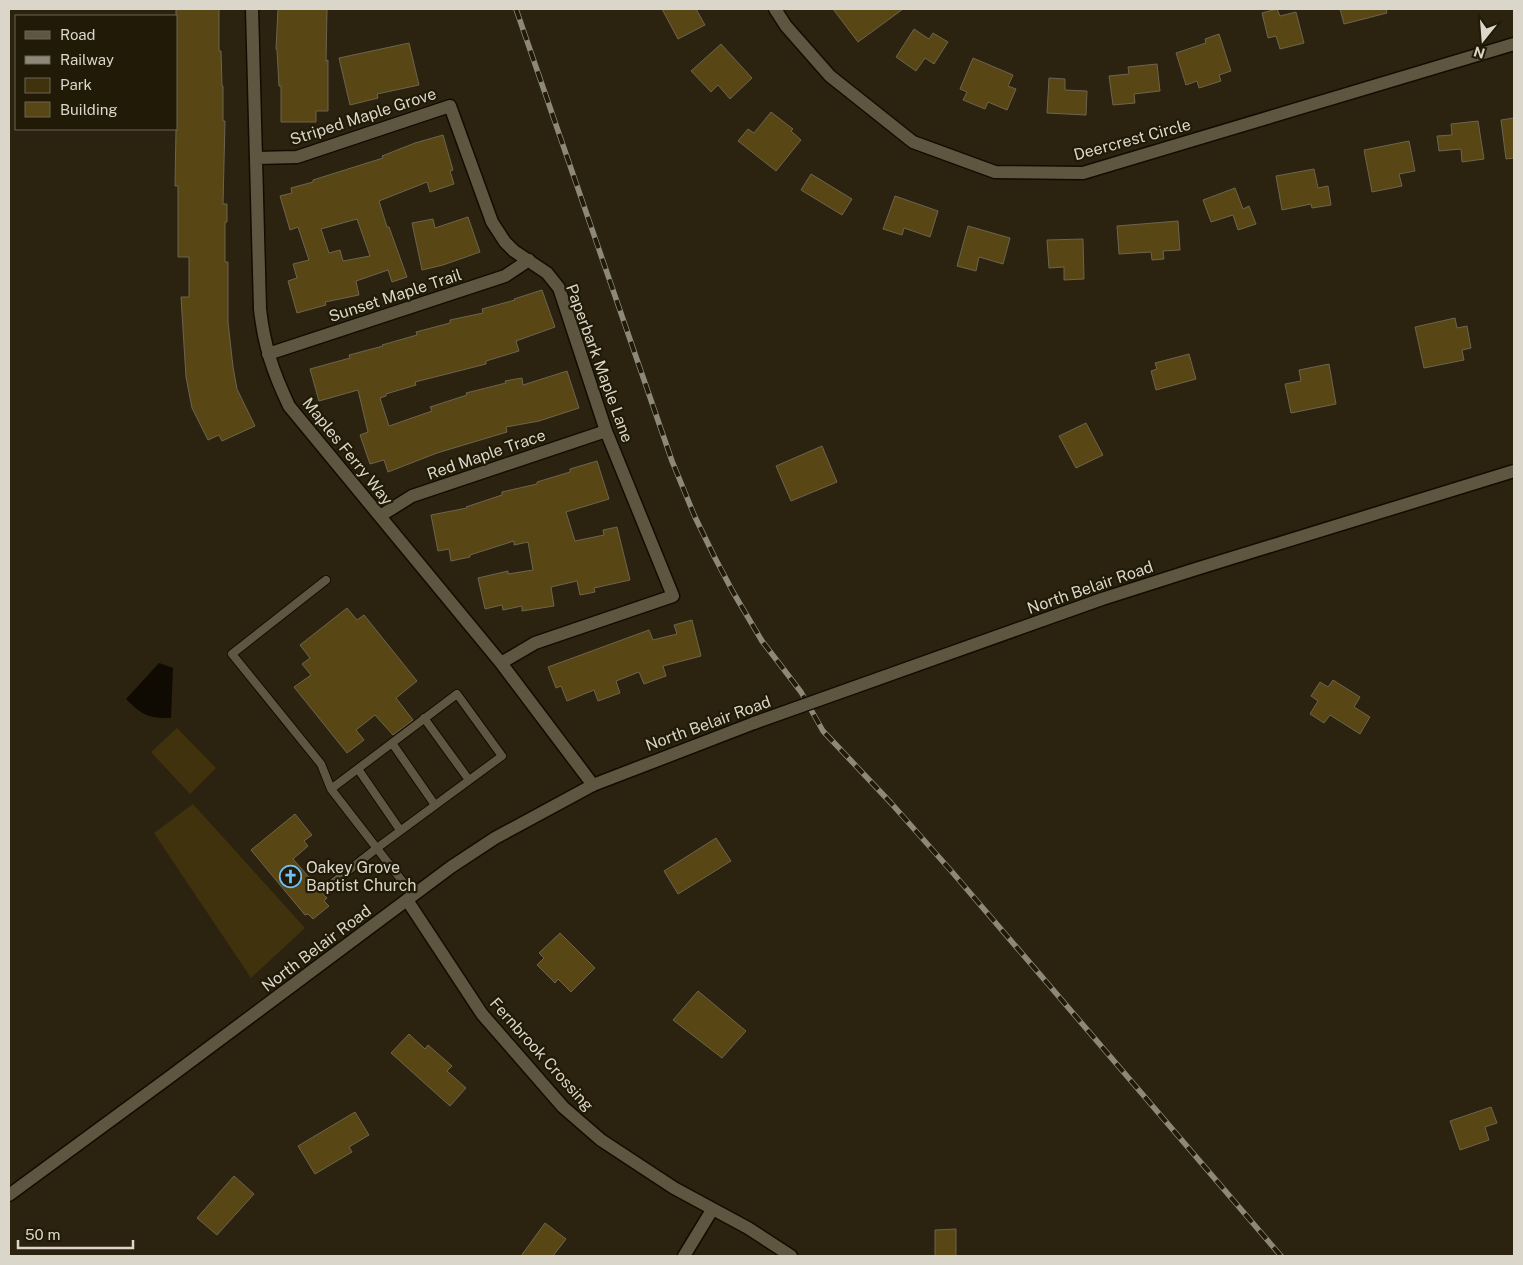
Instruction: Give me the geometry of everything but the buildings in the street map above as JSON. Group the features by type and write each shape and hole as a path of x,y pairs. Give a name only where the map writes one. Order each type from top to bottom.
{"street":[{"name":"Maples Ferry Way","path":"252,9 260,309 263,335 278,383 289,406 501,663 594,785"},
{"name":"Deercrest Circle","path":"774,9 786,26 830,76 913,142 995,172 1083,173 1514,44"},
{"name":"Striped Maple Grove","path":"256,158 297,157 450,106"},
{"name":"Paperbark Maple Lane","path":"450,106 492,222 505,242 514,251 548,274 559,288 606,431 673,596 535,642 501,663"},
{"name":"Sunset Maple Trail","path":"268,354 505,276 529,260"},
{"name":"Red Maple Trace","path":"380,516 412,496 606,431"},
{"name":"North Belair Road","path":"9,1195 451,867 495,838 594,785 754,723 1111,596 1514,471"},
{"name":"Fernbrook Crossing","path":"410,898 482,1014 562,1107 601,1140 674,1188 748,1228 791,1256"},
{"path":"684,1256 712,1210"}],"lane":[{"path":"326,580 232,654 321,764 331,789 376,848 410,898"},
{"path":"330,885 400,830 502,756 457,694 331,789"},
{"path":"424,718 469,780"},
{"path":"392,743 435,805"},
{"path":"358,769 400,830"}],"green space":[{"path":"177,728 216,768 190,794 151,752"},
{"path":"193,804 305,928 251,978 154,833"}],"shaded area":[{"path":"159,663 173,668 171,718 146,715 126,699"}],"railway":[{"path":"516,9 672,461 695,517 714,556 762,641 801,692 823,731 891,803 953,873 1281,1256"}],"place":[{"name":"Oakey Grove Baptist Church","path":"290,876"}]}
